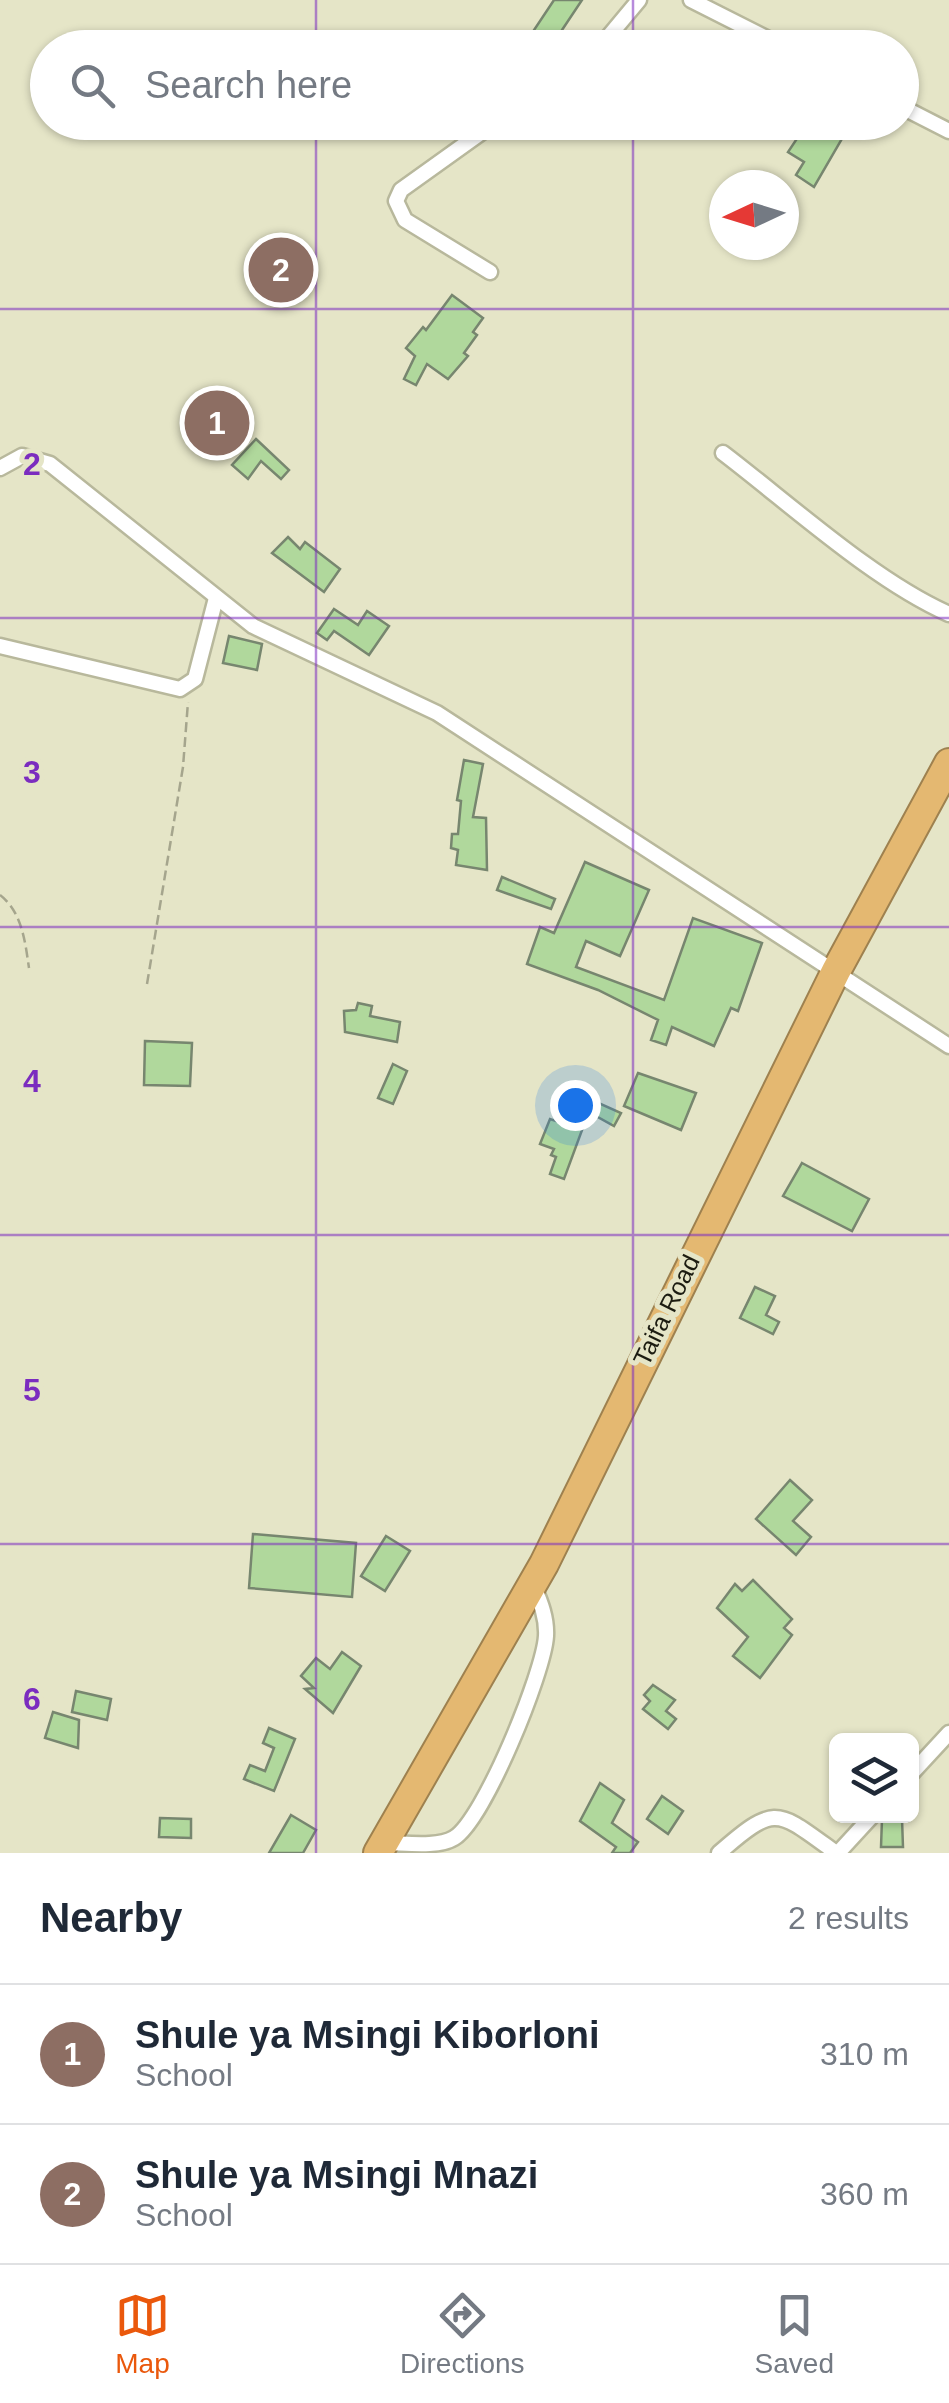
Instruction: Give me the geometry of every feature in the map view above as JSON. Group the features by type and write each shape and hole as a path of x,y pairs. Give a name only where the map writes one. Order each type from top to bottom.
{"highway":[{"name":"Taifa Road","path":"381,1848 533,1583 836,971 949,764"}],"street":[{"path":"614,30 639,0"},
{"path":"691,0 750,30"},
{"path":"919,116 949,131"},
{"path":"471,140 400,190 396,201 404,220 490,272"},
{"path":"723,454 880,571 949,614"},
{"path":"0,468 22,456 50,464 253,626 437,713 949,1046"},
{"path":"0,646 180,690 196,679 216,598"},
{"path":"381,1848 446,1841 468,1824 502,1762 542,1654 544,1614 533,1583"},
{"path":"919,1766 949,1733"},
{"path":"719,1853 756,1821 772,1816 790,1819 837,1853 865,1823"}],"path":[{"path":"147,984 183,767 189,686"},
{"path":"0,895 15,911 24,933 29,968"}],"building":[{"path":"554,0 582,0 562,30 534,30"},
{"path":"796,140 841,140 814,187 799,177 804,162 788,152"},
{"path":"452,295 483,318 473,332 477,335 464,353 468,356 448,379 427,364 416,385 404,379 415,356 406,348 423,327 426,330"},
{"path":"256,439 289,470 281,479 261,461 248,479 232,465"},
{"path":"288,537 300,549 305,542 340,569 324,592 272,553"},
{"path":"334,609 358,625 367,611 389,626 369,655 334,631 327,640 317,633"},
{"path":"229,636 262,644 257,670 223,663"},
{"path":"464,760 483,764 473,817 486,818 487,870 456,865 458,850 451,848 452,834 458,834 461,801 457,800"},
{"path":"585,862 649,890 620,956 586,941 576,967 664,1000 693,918 762,943 738,1011 731,1008 714,1046 672,1027 666,1045 651,1040 658,1020 598,990 527,964 540,927 554,933"},
{"path":"502,877 555,899 551,909 497,890"},
{"path":"358,1003 372,1006 370,1016 400,1022 397,1042 345,1032 344,1011 356,1010"},
{"path":"145,1041 192,1043 190,1086 144,1085"},
{"path":"393,1064 407,1071 393,1104 378,1098"},
{"path":"638,1073 696,1093 681,1130 624,1106"},
{"path":"574,1092 621,1113 614,1126 569,1101"},
{"path":"562,1114 585,1122 564,1179 550,1174 556,1157 551,1155 554,1149 540,1144 550,1119 559,1122"},
{"path":"802,1163 869,1199 852,1231 783,1196"},
{"path":"755,1287 775,1296 766,1315 779,1322 773,1334 740,1318"},
{"path":"790,1480 812,1500 793,1521 811,1537 796,1555 756,1519"},
{"path":"253,1534 356,1543 352,1597 249,1588"},
{"path":"386,1536 410,1551 385,1591 361,1576"},
{"path":"753,1580 792,1619 784,1628 792,1635 760,1678 733,1656 748,1637 717,1608 735,1584 742,1591"},
{"path":"342,1652 361,1666 333,1713 305,1689 314,1688 301,1676 316,1658 330,1669"},
{"path":"653,1685 675,1700 666,1711 676,1719 668,1729 643,1709 650,1701 644,1695"},
{"path":"76,1691 111,1699 107,1720 72,1712"},
{"path":"53,1712 79,1720 78,1748 45,1738"},
{"path":"269,1728 295,1739 274,1791 244,1779 250,1765 265,1771 274,1748 263,1743"},
{"path":"600,1783 624,1800 612,1823 638,1842 630,1853 612,1853 616,1847 580,1821"},
{"path":"662,1796 683,1811 668,1834 647,1819"},
{"path":"291,1815 316,1830 303,1853 269,1853"},
{"path":"160,1818 191,1819 191,1838 159,1837"},
{"path":"882,1823 902,1823 903,1847 881,1847"}],"place":[{"name":"Shule ya Msingi Mnazi","path":"281,270"},
{"name":"Shule ya Msingi Kiborloni","path":"217,423"}]}
